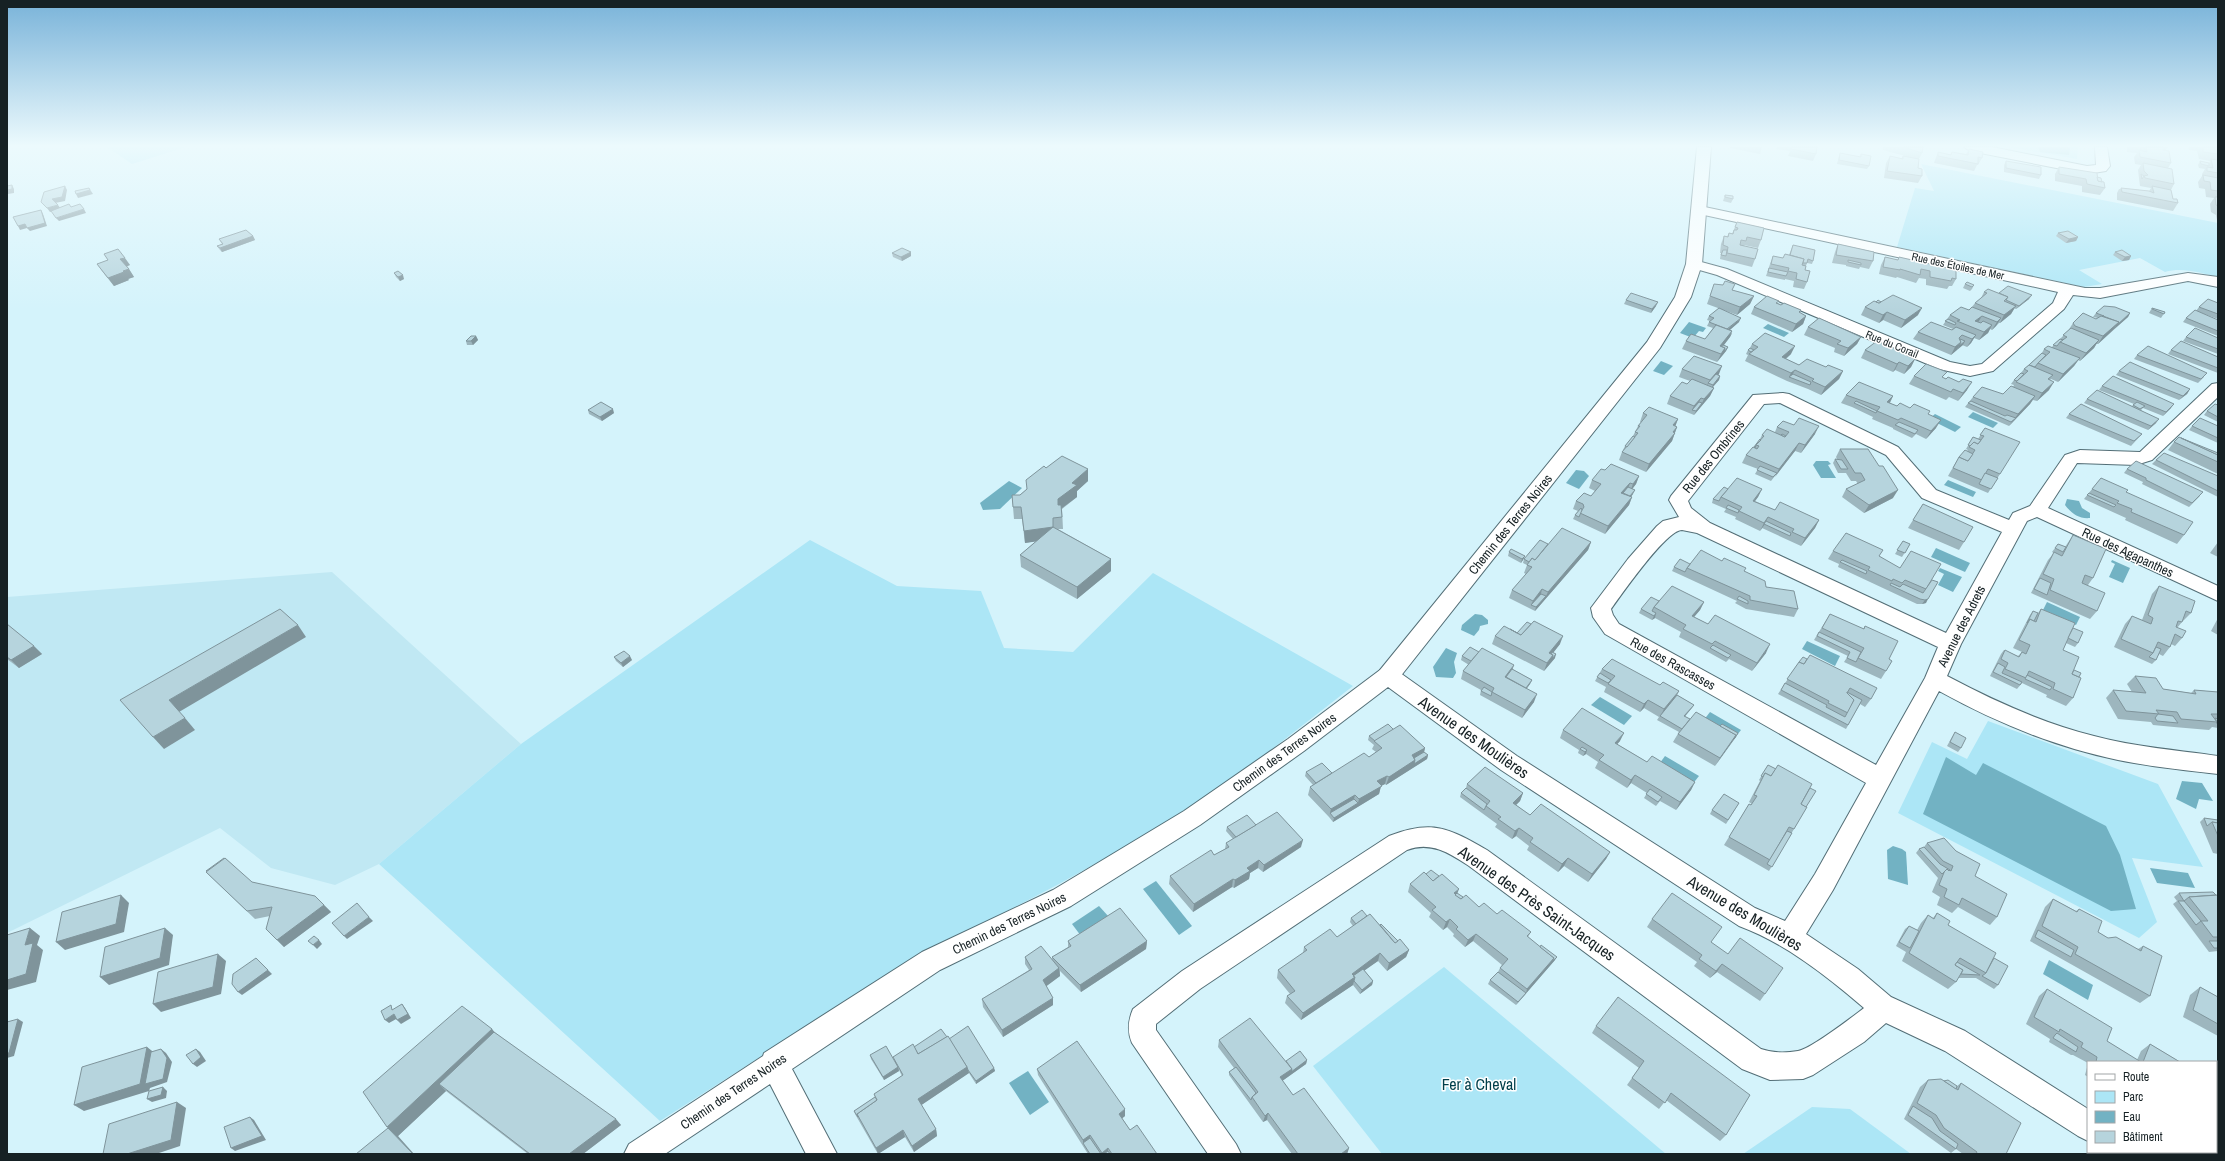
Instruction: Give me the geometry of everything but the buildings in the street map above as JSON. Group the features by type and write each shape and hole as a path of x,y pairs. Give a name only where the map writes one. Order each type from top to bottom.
{"street":[{"name":"Chemin des Terres Noires","path":"639,1154 774,1063 931,961 1062,898 1186,822 1296,745 1388,676 1654,344 1683,298 1694,264 1701,201"},
{"name":"Rue des Étoiles de Mer","path":"1700,210 2065,290 2100,293 2188,277 2218,282"},
{"name":"Rue du Corail","path":"1694,264 1722,272 1945,366 1970,371 1987,368 2059,306 2066,294 2065,290"},
{"path":"2037,510 2070,459 2080,456 2136,459 2146,456 2209,403 2218,388"},
{"name":"Rue des Ombrines","path":"1950,644 1703,528 1684,511 1678,500 1759,399 1768,397 1783,398 1892,451 1929,494 2013,529"},
{"name":"Avenue des Adrets","path":"1789,937 1824,882 1936,679 1950,644 2013,529 2020,517 2037,510"},
{"name":"Rue des Agapanthes","path":"2037,510 2218,594"},
{"name":"Rue des Rascasses","path":"1703,528 1678,524 1670,526 1658,538 1601,608 1603,618 1612,629 1880,779"},
{"name":"Avenue des Moulières","path":"1388,676 1509,763 1748,918 1762,922 1789,937 1849,978 1881,1006 1902,1017 1955,1040 2087,1125"},
{"path":"1936,679 1997,710 2038,728 2087,743 2118,750 2218,765"},
{"name":"Avenue des Près Saint-Jacques","path":"1226,1154 1142,1034 1142,1018 1191,980 1398,843 1413,836 1438,836 1478,858 1752,1059 1770,1066 1803,1065 1854,1033 1875,1016 1881,1006"},
{"path":"774,1063 822,1154"}],"shaded area":[{"path":"332,572 521,744 379,864 335,885 271,868 220,828 7,933 7,597"}],"green space":[{"path":"1911,201 2108,201 2218,223 2218,277 2185,270 2165,272 2140,258 2079,270 2102,284 2084,287 1897,247"},
{"path":"810,540 897,586 981,591 1004,648 1073,652 1153,573 1353,686 1202,804 1059,884 902,966 660,1121 379,864 521,744"},
{"path":"1988,721 2158,784 2203,867 2132,858 2157,922 2139,938 1898,813 1932,742 1967,759"},
{"name":"Fer à Cheval","path":"1444,967 1666,1154 1382,1154 1313,1066"},
{"path":"1812,1107 1850,1109 1911,1154 1743,1154"}],"water":[{"path":"1689,322 1706,328 1703,332 1699,331 1693,338 1680,333"},
{"path":"1768,324 1789,333 1784,337 1763,328"},
{"path":"1661,361 1673,366 1664,375 1653,371"},
{"path":"1973,412 1998,423 1993,428 1968,417"},
{"path":"1935,414 1961,427 1955,432 1929,419"},
{"path":"1816,461 1828,461 1831,464 1828,465 1836,478 1821,478 1813,465"},
{"path":"1576,470 1584,471 1589,476 1579,489 1566,483"},
{"path":"1948,480 1976,492 1973,497 1944,485"},
{"path":"1009,481 1022,488 1000,509 983,510 980,503"},
{"path":"2067,499 2079,501 2082,508 2090,513 2090,518 2079,517 2070,511 2065,505"},
{"path":"1936,548 1970,563 1965,572 1931,557"},
{"path":"2112,560 2130,568 2123,583 2109,577 2115,564 2111,562"},
{"path":"1940,568 1962,577 1953,592 1938,585 1944,574 1938,571"},
{"path":"2047,602 2080,617 2076,625 2043,610"},
{"path":"1475,614 1482,615 1488,620 1488,624 1480,626 1479,630 1474,636 1461,630 1462,625"},
{"path":"1807,641 1840,656 1835,666 1802,649"},
{"path":"1446,648 1457,653 1454,662 1456,673 1453,678 1436,677 1433,667"},
{"path":"1600,697 1632,716 1624,725 1591,705"},
{"path":"1710,712 1741,730 1734,739 1703,721"},
{"path":"1665,756 1699,776 1691,786 1657,767"},
{"path":"1946,757 1976,775 1983,763 2106,826 2120,855 2136,909 2111,911 1923,814"},
{"path":"2182,781 2202,783 2213,801 2199,799 2196,809 2176,799"},
{"path":"1893,846 1906,852 1908,885 1888,879 1887,850"},
{"path":"2150,868 2188,873 2195,888 2157,883"},
{"path":"1156,881 1192,926 1179,935 1143,889"},
{"path":"1099,906 1109,917 1081,936 1072,924"},
{"path":"2049,960 2093,985 2088,1000 2043,974"},
{"path":"1028,1071 1049,1102 1030,1115 1009,1083"}]}
